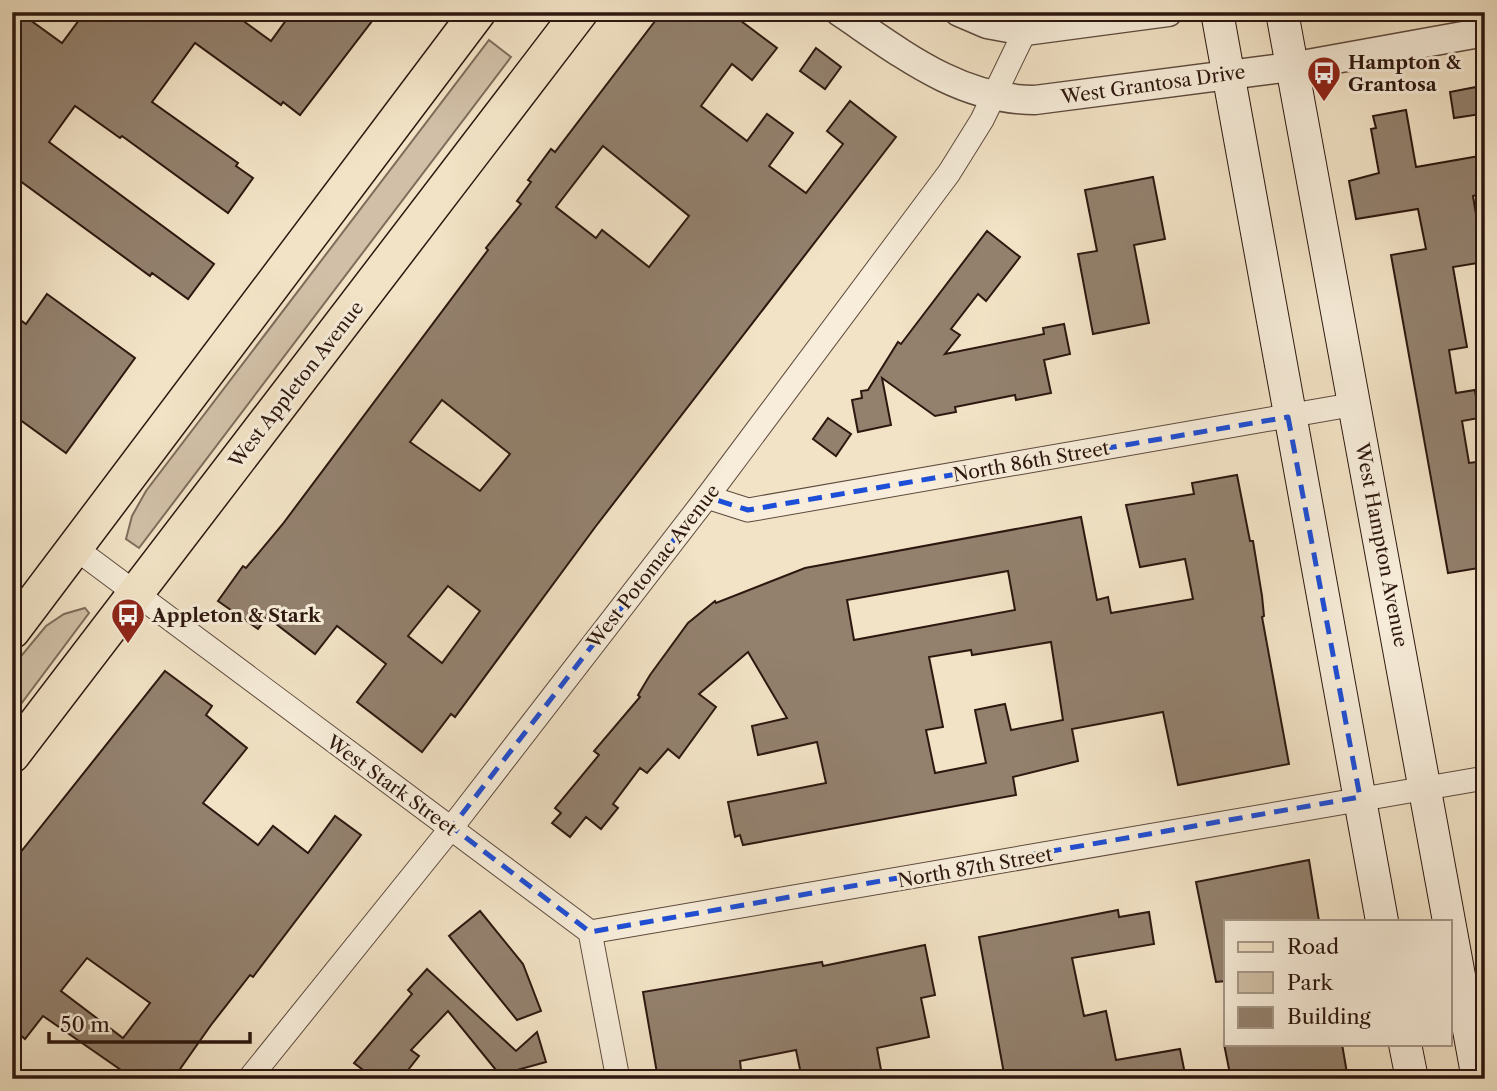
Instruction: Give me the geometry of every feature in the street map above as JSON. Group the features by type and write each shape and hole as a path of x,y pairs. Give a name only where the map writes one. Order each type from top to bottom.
{"main road":[{"path":"12,631 478,12"},
{"name":"West Appleton Avenue","path":"12,755 580,12"},
{"path":"1217,12 1226,74 1382,920"},
{"name":"West Hampton Avenue","path":"1282,12 1450,920"},
{"name":"West Hampton Avenue","path":"1452,930 1478,1079"},
{"path":"1405,1046 1412,1079"}],"street":[{"name":"West Grantosa Drive","path":"840,12 923,68 950,82 995,97 1035,100 1291,66 1485,32"},
{"path":"960,12 987,24 1025,31 1168,12"},
{"name":"West Potomac Avenue","path":"249,1079 452,827 708,497 949,173 995,97 1025,31"},
{"name":"North 86th Street","path":"708,497 748,510 1356,404"},
{"name":"West Stark Street","path":"75,548 290,711 452,827 590,932"},
{"name":"North 87th Street","path":"590,932 1157,836 1360,797 1485,778"},
{"path":"590,932 618,1079"}],"highlighted area":[{"path":"1288,417 1360,797 590,932 452,827 707,497 748,510"}],"green space":[{"path":"489,40 511,57 139,548 126,539 132,516 146,491"},
{"path":"85,608 89,613 12,716 12,667 46,626 64,614"}],"building":[{"path":"12,12 19,12 62,43 85,12 231,12 271,41 292,12 379,12 300,115 283,102 281,105 195,43 152,102 238,163 236,166 253,178 228,213 122,136 120,138 75,106 49,142 214,264 188,299 152,273 150,276 12,175"},
{"path":"662,12 729,12 777,48 752,80 732,64 701,106 747,141 767,114 793,133 769,166 806,193 843,144 827,131 850,101 896,137 596,526 455,717 451,714 422,752 357,702 386,664 337,626 315,654 267,617 258,629 218,601 243,566 246,568 282,525 521,204 517,201 531,182 528,180 551,149 555,152","holes":["603,146 689,216 649,267 602,230 596,238 556,207","442,400 510,454 480,491 410,442","448,586 480,611 442,663 408,636"]},
{"path":"816,48 841,67 825,89 800,71"},
{"path":"1476,87 1481,114 1454,118 1450,92"},
{"path":"1406,110 1416,167 1485,155 1485,193 1473,196 1484,262 1453,267 1467,347 1449,350 1456,393 1475,390 1479,418 1462,421 1469,463 1485,461 1485,567 1448,573 1391,255 1426,249 1418,209 1356,219 1349,181 1379,173 1371,129 1376,128 1373,116"},
{"path":"1153,177 1165,239 1134,245 1149,323 1093,334 1078,254 1097,251 1085,190"},
{"path":"987,231 1020,257 986,301 978,294 951,329 960,335 945,354 1044,334 1043,328 1064,324 1070,354 1044,360 1051,393 1016,400 1015,395 955,407 956,412 935,416 882,378 891,425 858,432 852,400 862,398 861,391 868,390 898,342 901,344"},
{"path":"47,294 135,358 66,453 12,414 12,314 26,324"},
{"path":"828,418 851,434 836,456 813,439"},
{"path":"1237,475 1250,541 1253,541 1262,596 1262,617 1289,764 1178,785 1163,712 1072,729 1078,761 1013,777 1016,795 743,845 740,835 735,837 728,802 826,783 817,742 758,755 752,726 787,718 748,652 699,694 716,707 679,758 668,749 647,773 640,768 613,804 618,808 601,829 586,817 570,837 552,823 561,813 555,808 599,755 594,751 640,697 638,695 650,675 688,623 715,601 716,603 805,568 1081,517 1097,600 1108,597 1111,613 1193,599 1185,559 1140,567 1126,505 1194,494 1192,483","holes":["1008,571 1015,610 854,640 847,600","1051,642 1063,720 1011,730 1005,704 975,710 986,763 935,773 926,730 943,727 929,657 971,650 972,655"]},
{"path":"165,671 212,706 206,715 247,748 203,803 258,845 273,826 308,853 335,816 361,835 253,977 250,975 211,1025 173,1079 134,1079 43,1016 25,1039 12,1028 12,863","holes":["87,958 150,1003 123,1038 61,991"]},
{"path":"1309,860 1319,920 1224,920 1224,981 1216,982 1196,882"},
{"path":"1118,910 1119,917 1149,912 1154,944 1072,958 1084,1016 1106,1011 1116,1060 1180,1049 1186,1079 1005,1079 979,937"},
{"path":"480,911 523,964 541,1011 517,1020 449,936"},
{"path":"925,945 935,995 921,998 929,1037 877,1048 881,1070 802,1079 796,1050 740,1061 742,1079 658,1079 643,992 822,962 823,966"},
{"path":"427,969 516,1051 537,1032 546,1062 488,1078 496,1070 448,1011 411,1050 419,1056 401,1079 375,1079 354,1063 412,994 408,990"},
{"path":"1224,1046 1342,1046 1348,1079 1231,1079"}],"place":[{"name":"Hampton & Grantosa","path":"1324,103"},
{"name":"Appleton & Stark","path":"128,645"}]}
